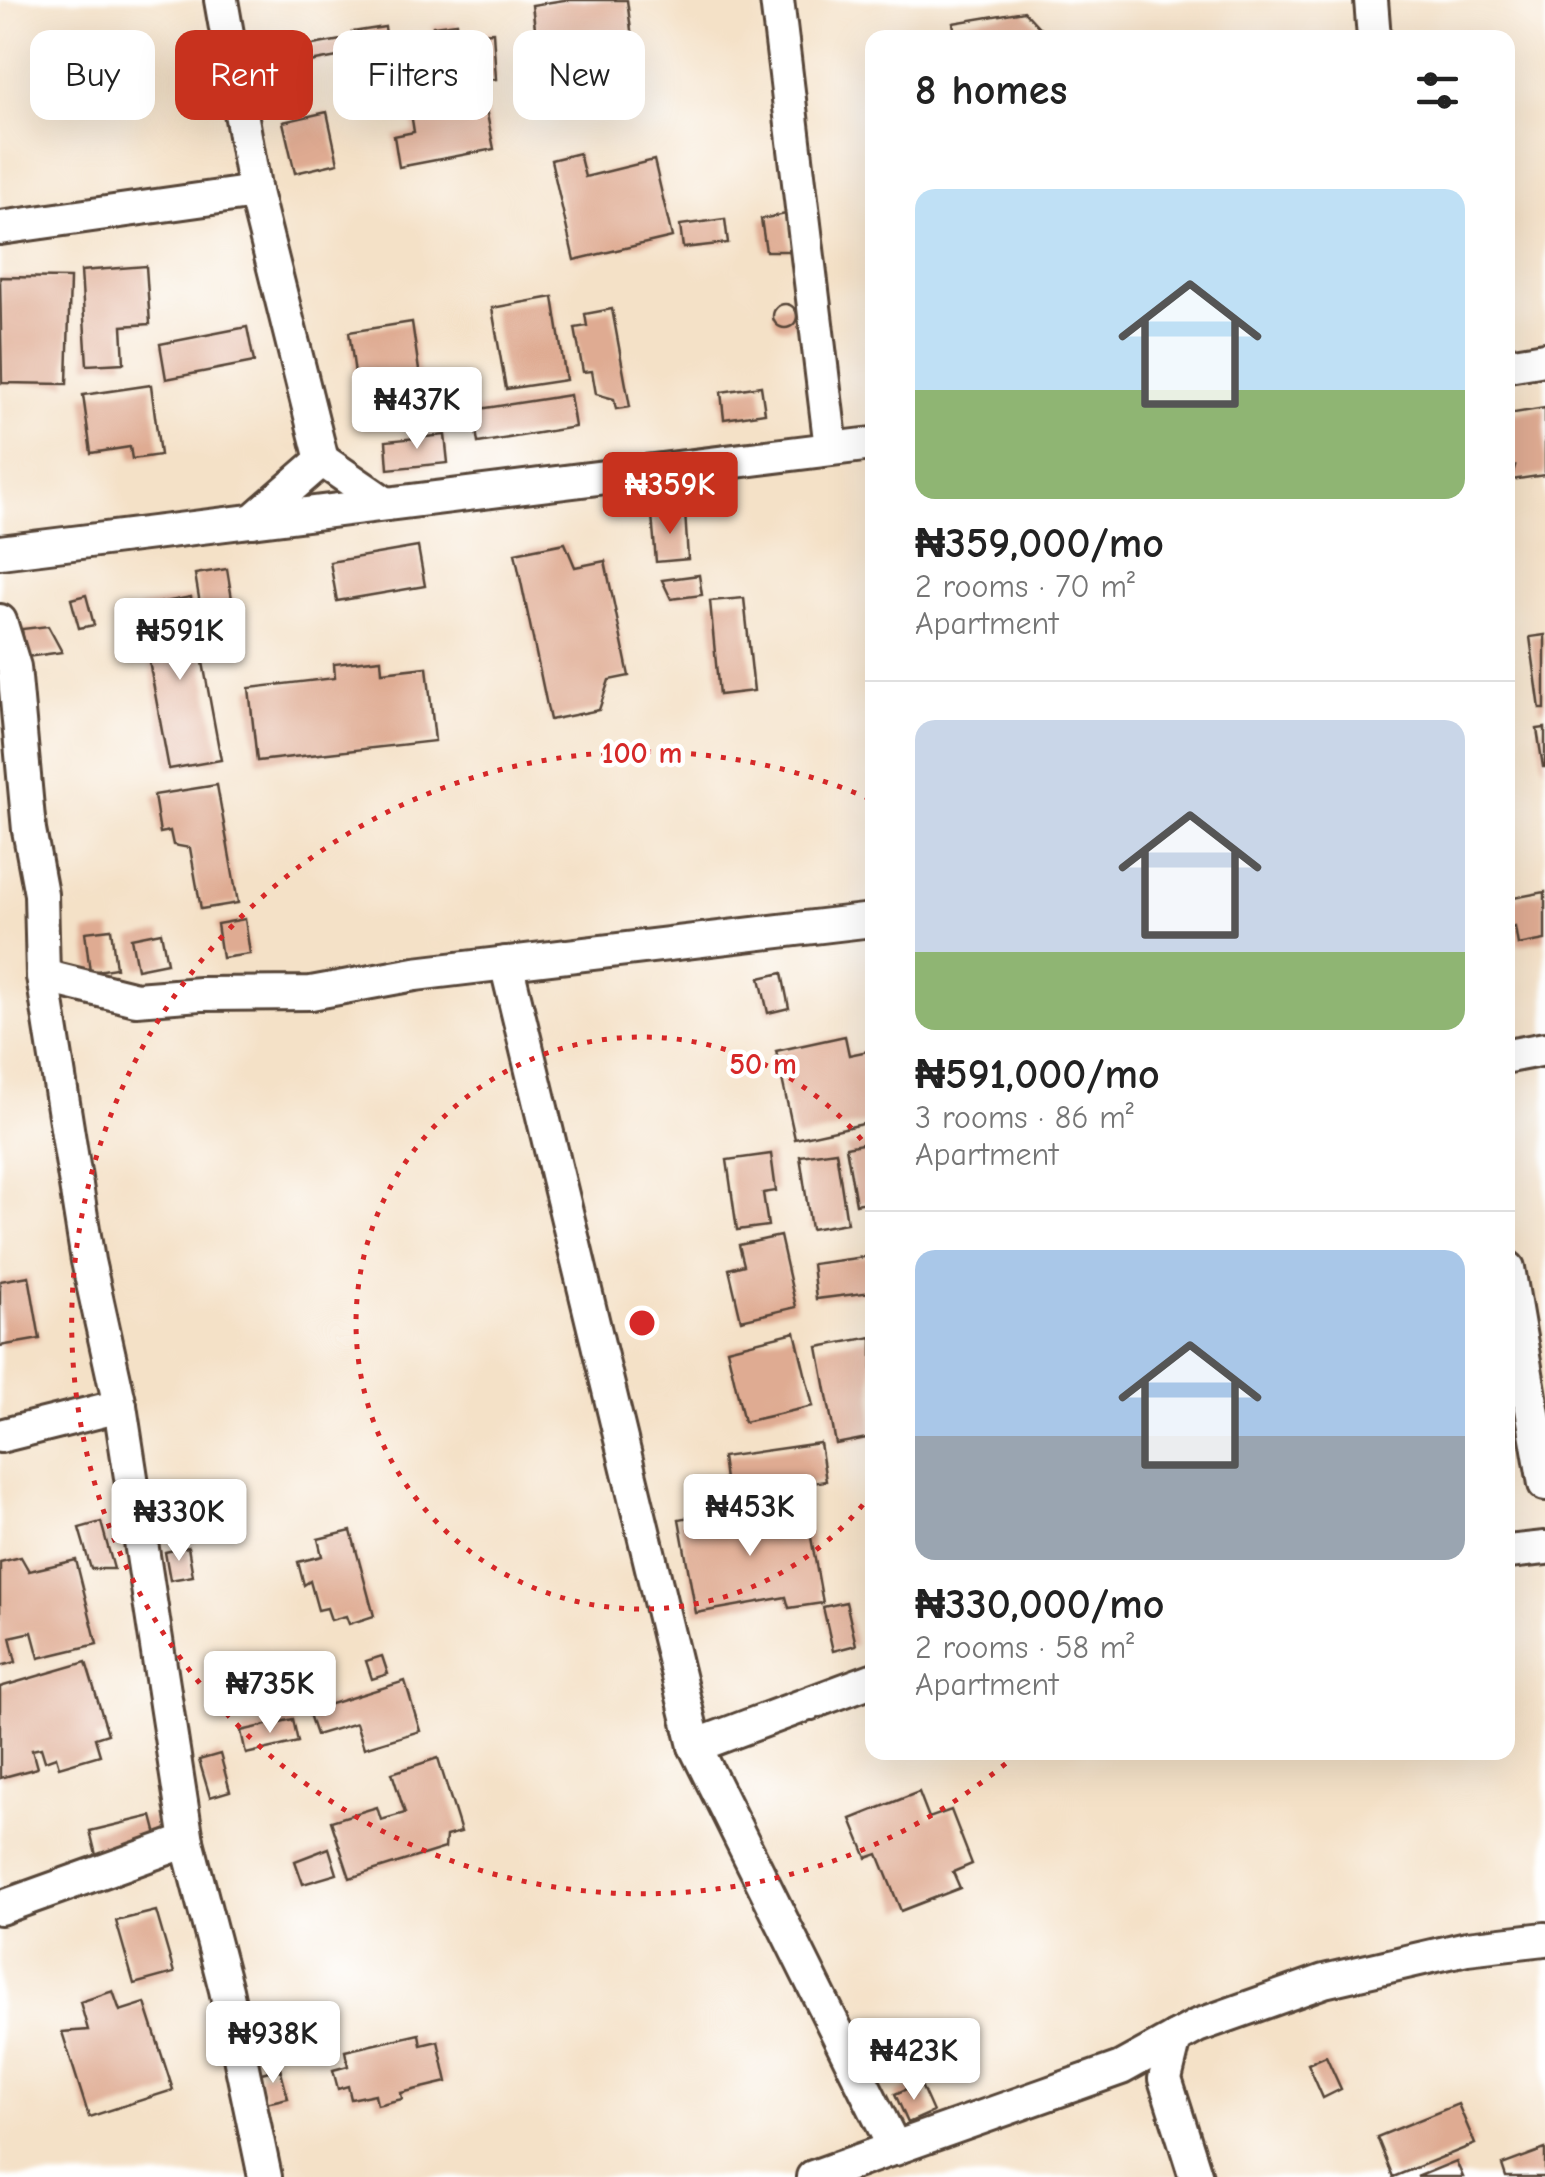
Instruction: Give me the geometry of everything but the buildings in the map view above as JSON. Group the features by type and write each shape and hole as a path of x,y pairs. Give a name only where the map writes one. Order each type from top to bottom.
{"street":[{"path":"221,0 255,192 322,460 386,504"},
{"path":"776,0 831,448"},
{"path":"1371,0 1373,30"},
{"path":"0,228 255,192"},
{"path":"1515,364 1545,358"},
{"path":"0,552 865,445"},
{"path":"252,521 322,460"},
{"path":"0,621 14,667 26,812 40,894 44,976 88,1261 120,1406 188,1841 226,1990 265,2177"},
{"path":"44,976 136,1000 171,1000 200,994 311,994 506,964 865,921"},
{"path":"506,964 695,1746 895,2149"},
{"path":"1515,1055 1545,1049"},
{"path":"1515,1309 1545,1484"},
{"path":"0,1436 120,1406"},
{"path":"1515,1551 1545,1548"},
{"path":"695,1746 865,1683"},
{"path":"0,1908 188,1841"},
{"path":"813,2177 1121,2068 1224,2015 1324,1981 1467,1948 1545,1939"},
{"path":"1176,2038 1165,2079 1196,2177"},
{"path":"1121,2068 1165,2079"}]}
